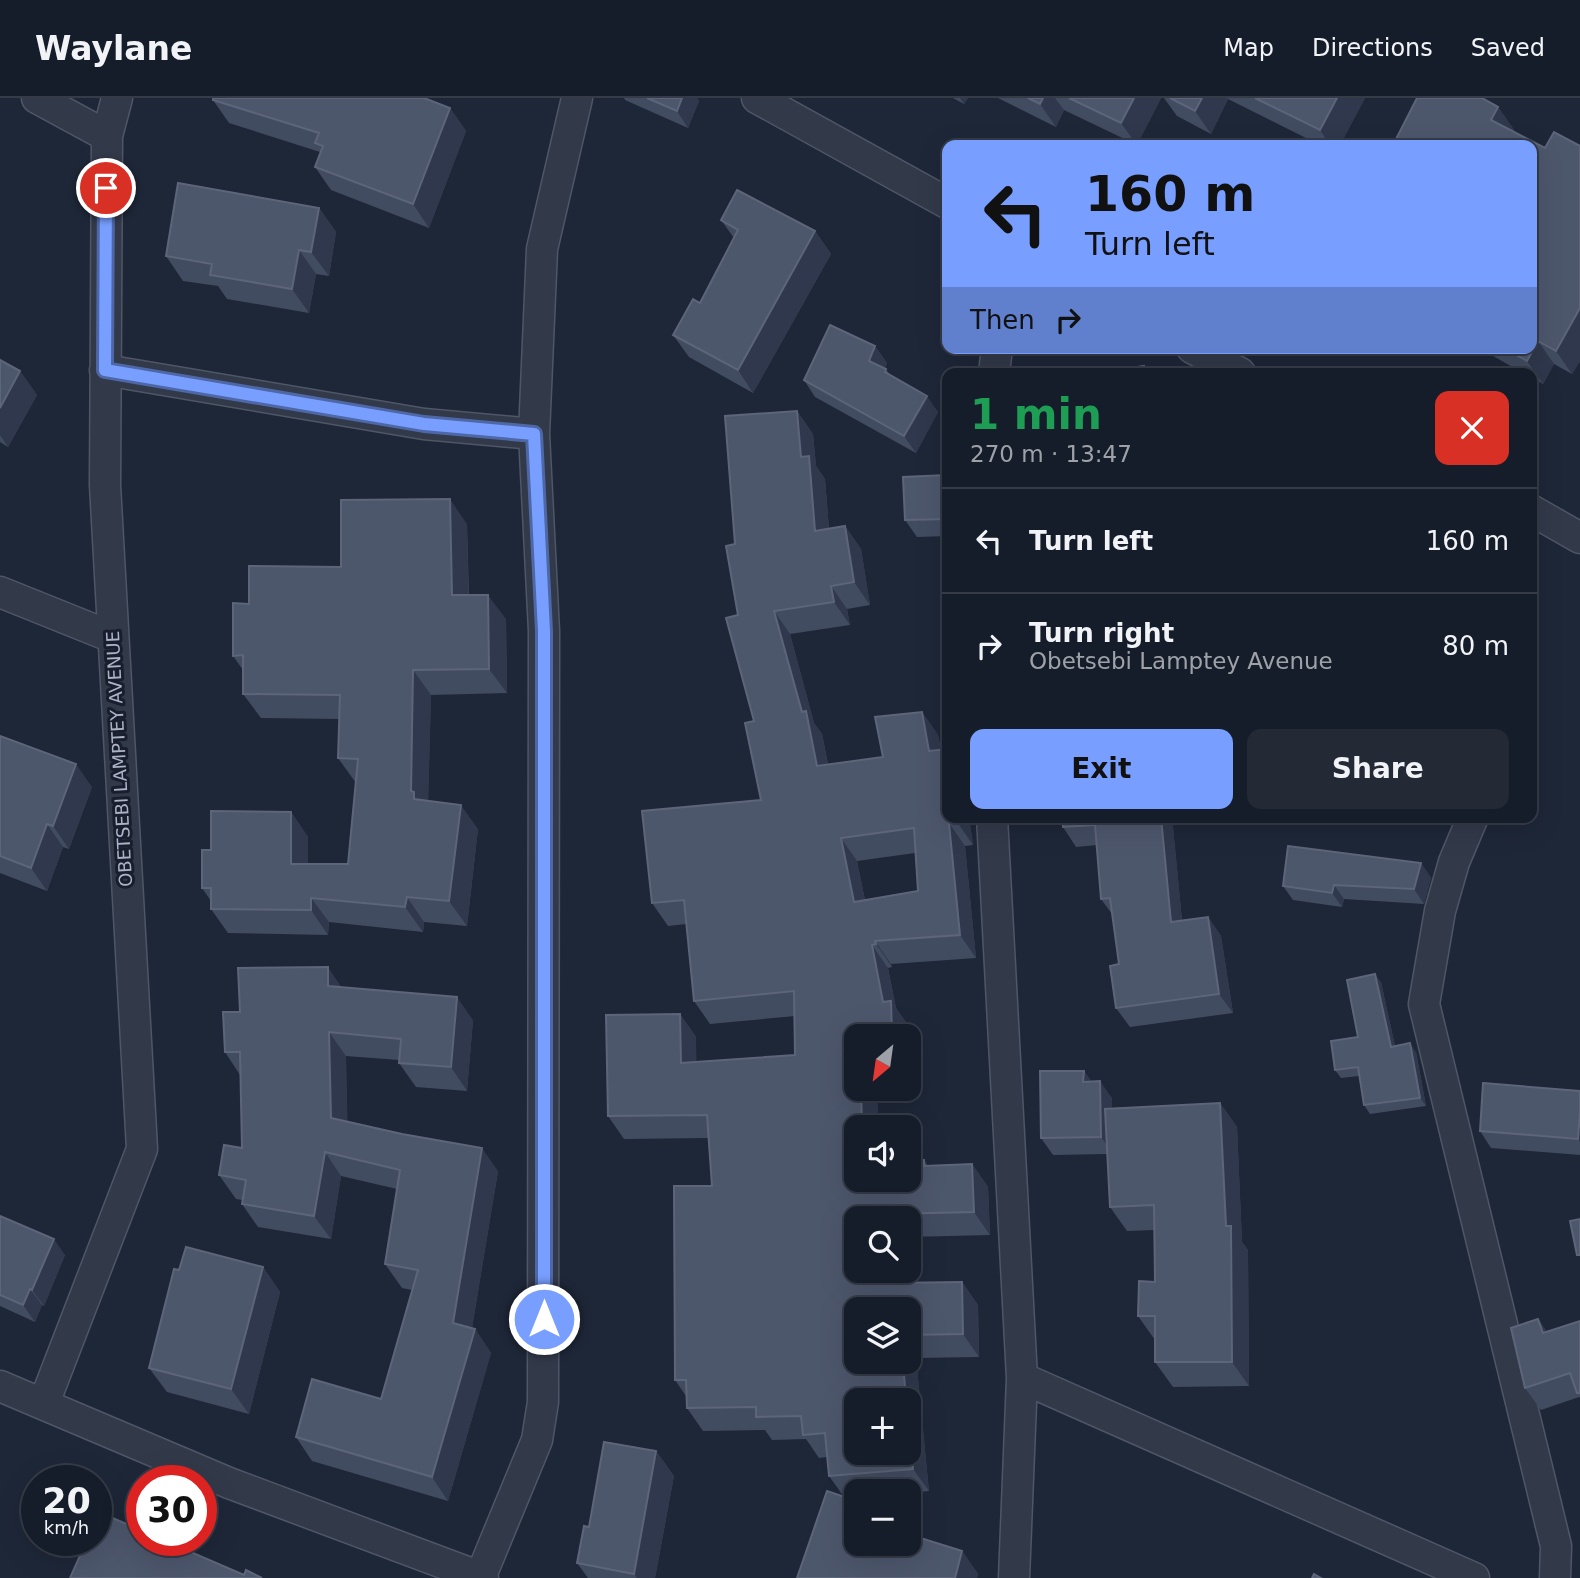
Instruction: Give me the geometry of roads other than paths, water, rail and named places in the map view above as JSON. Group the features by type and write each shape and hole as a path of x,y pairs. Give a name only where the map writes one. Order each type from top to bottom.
{"street":[{"path":"37,98 107,136"},
{"name":"OBETSEBI LAMPTEY AVENUE","path":"44,1403 142,1149 112,637 106,485 107,136 117,98"},
{"path":"0,1386 229,1483 481,1578 537,1440 544,1402 544,631 534,434 542,249 577,98"},
{"path":"757,98 942,200"},
{"path":"1204,354 1230,368"},
{"path":"105,370 424,424 534,434"},
{"path":"1537,513 1580,538"},
{"path":"0,592 112,637"},
{"path":"992,823 1022,1378 1014,1578"},
{"path":"1470,823 1454,862 1440,911 1424,1004 1556,1546 1555,1578"},
{"path":"1022,1378 1474,1578"}]}
